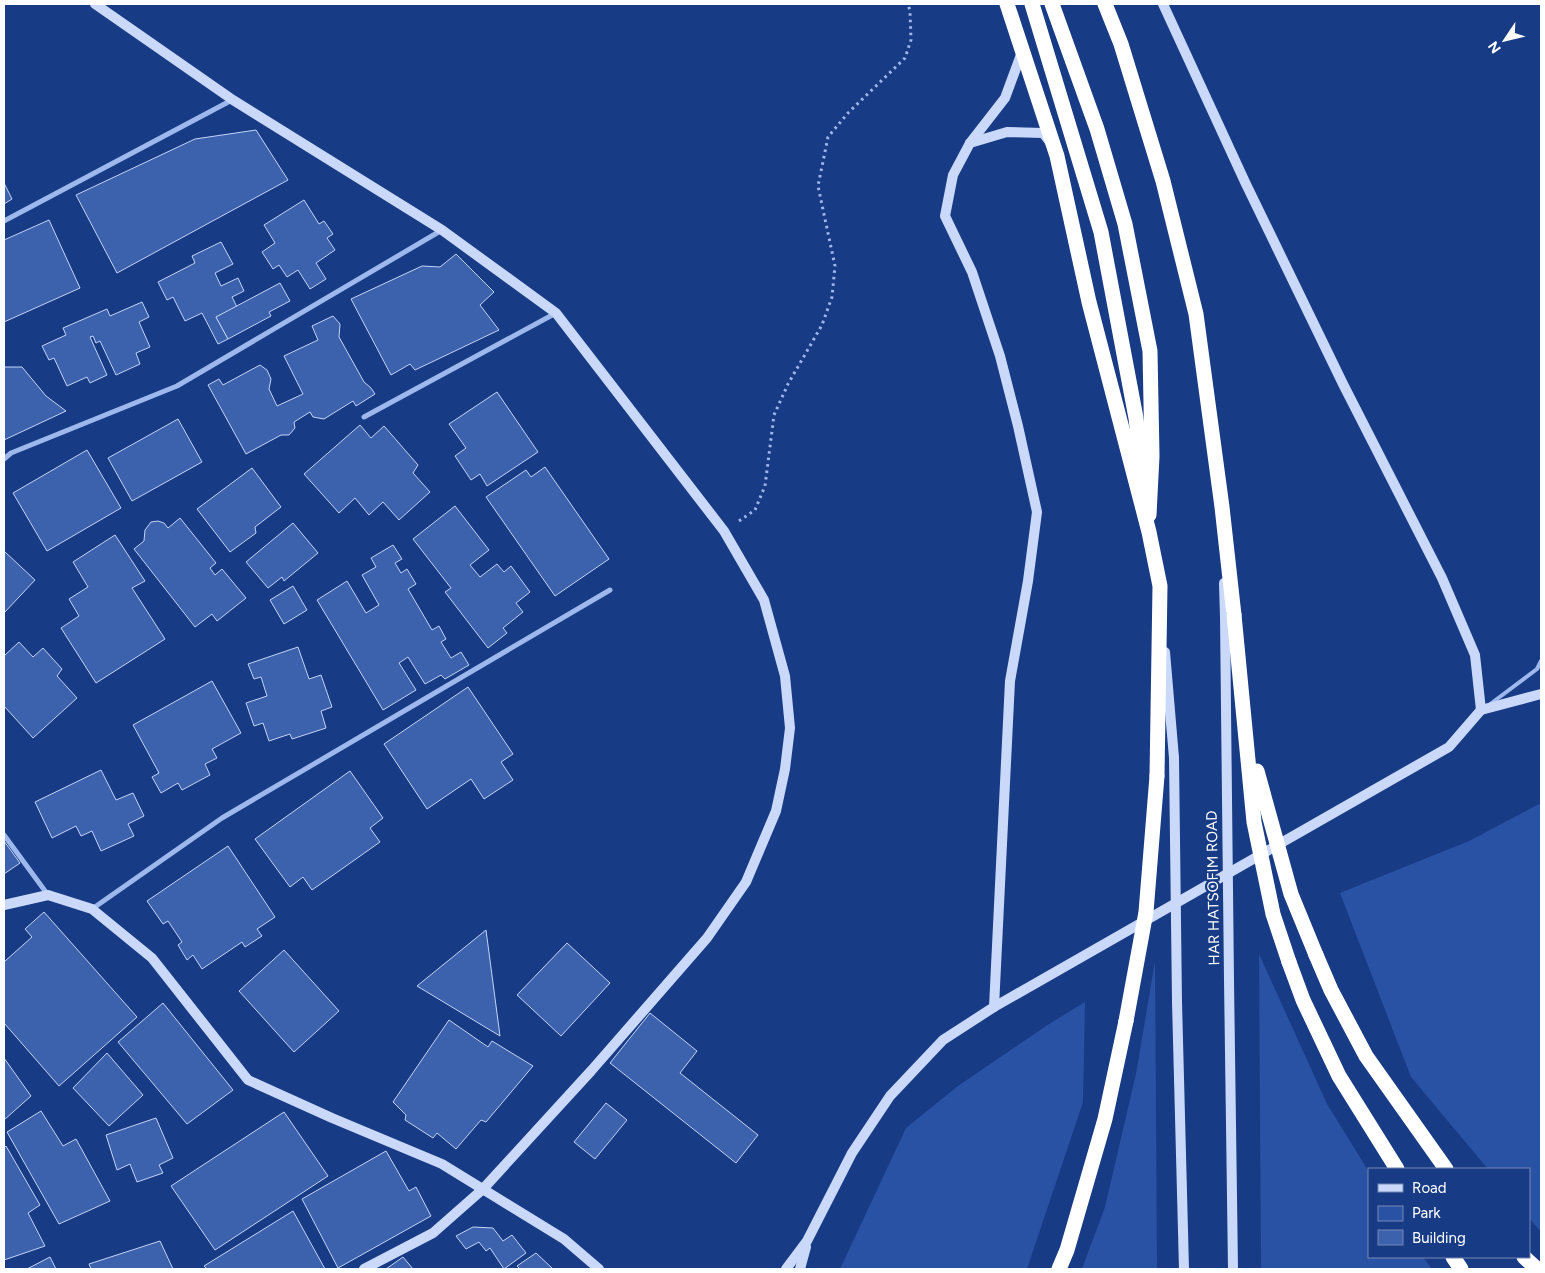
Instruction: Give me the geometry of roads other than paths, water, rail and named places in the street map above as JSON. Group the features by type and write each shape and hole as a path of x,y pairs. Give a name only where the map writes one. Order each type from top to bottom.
{"highway":[{"path":"1006,4 1057,156 1089,302 1149,532 1160,586 1157,776 1146,912 1126,1021 1105,1119 1060,1269"},
{"path":"1032,4 1101,232 1136,418 1149,532"},
{"path":"1052,4 1097,129 1125,224 1150,351 1152,456 1149,532"},
{"path":"1105,4 1121,44 1163,181 1196,314 1222,507 1229,616 1244,718 1254,822 1273,914 1303,1000 1339,1076 1396,1168"},
{"path":"1244,718 1266,809 1291,894 1330,990 1366,1056 1445,1168"},
{"path":"1454,1258 1461,1269"},
{"path":"1525,1258 1538,1269"}],"street":[{"path":"95,4 232,100 442,230 556,313 724,531 764,600 785,676 790,728 785,769 776,811 746,882 707,938 591,1071 483,1189 433,1233 364,1269"},
{"path":"1163,4 1245,182 1343,384 1442,578 1475,655 1481,710"},
{"path":"994,1006 1010,681 1028,580 1037,512 1000,356 972,272 945,216 953,175 970,143 1005,98 1022,52"},
{"path":"4,221 232,100"},
{"path":"970,143 1007,132 1044,133 1054,147"},
{"path":"4,459 11,452 177,386 442,230"},
{"path":"364,417 556,313"},
{"path":"1160,586 1174,758 1177,1002 1184,1269"},
{"path":"92,909 222,818 610,590"},
{"name":"HAR HATSOFIM ROAD","path":"1229,616 1229,980 1233,1269"},
{"path":"786,1269 807,1241 852,1153 890,1096 944,1040 994,1006 1449,747 1481,710 1541,694"},
{"path":"4,835 48,895"},
{"path":"4,905 48,895 92,909 152,958 248,1080 442,1164 564,1239 599,1269"},
{"path":"800,1269 807,1241"}],"lane":[{"path":"1481,710 1537,669 1541,661"}]}
